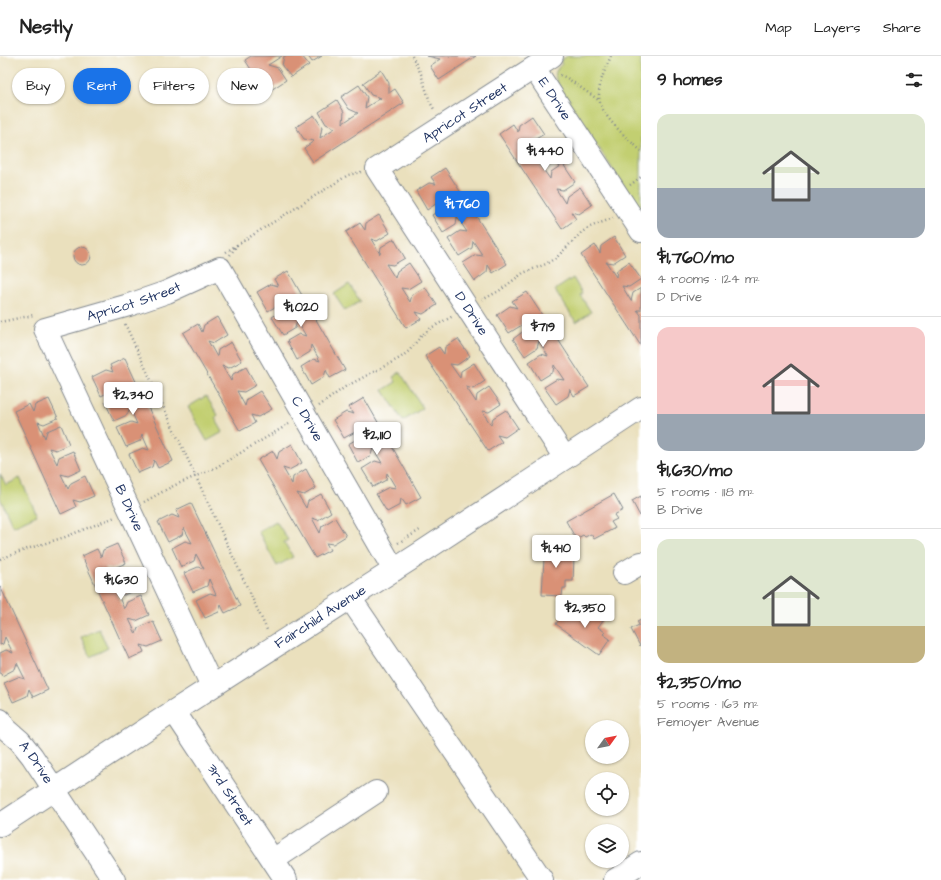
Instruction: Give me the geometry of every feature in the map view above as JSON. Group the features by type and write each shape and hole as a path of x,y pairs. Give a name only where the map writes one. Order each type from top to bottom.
{"street":[{"name":"Apricot Street","path":"377,169 543,62"},
{"name":"E Drive","path":"543,62 628,212 641,231"},
{"name":"D Drive","path":"377,169 565,458"},
{"name":"Apricot Street","path":"45,329 129,305 167,292 220,268"},
{"name":"C Drive","path":"220,268 394,570"},
{"name":"B Drive","path":"45,329 212,686"},
{"name":"Fairchild Avenue","path":"0,825 641,408"},
{"path":"350,598 542,880"},
{"name":"3rd Street","path":"174,711 279,874"},
{"name":"A Drive","path":"0,720 5,728 20,741 32,756 114,880"},
{"path":"279,874 376,792"},
{"path":"615,880 641,864"}],"path":[{"path":"412,56 421,74 430,102 445,125"},
{"path":"611,56 603,74 599,95 600,101 611,121 641,151"},
{"path":"543,62 600,101"},
{"path":"220,268 237,245 348,174 377,169"},
{"path":"0,559 65,537 130,511 162,492 215,468 305,415 345,387 400,358 409,351 422,335 431,328 499,291 523,273 546,264 557,257 578,235 590,227 628,212"},
{"path":"122,317 267,630"}],"green space":[{"path":"567,56 641,56 641,213 558,85 555,76 556,71 562,64 560,61"},
{"path":"573,278 582,293 580,295 591,312 576,322 555,290"},
{"path":"349,284 360,301 345,311 334,294"},
{"path":"400,372 423,408 403,421 383,390 396,382 393,377"},
{"path":"206,396 218,415 215,418 223,432 207,441 188,407"},
{"path":"0,474 6,485 20,478 37,515 13,526 0,498"},
{"path":"276,521 288,540 284,542 293,557 277,566 258,531"},
{"path":"99,629 108,648 90,657 81,637"}],"building":[{"path":"251,56 282,56 268,65 278,68 286,80 273,89 273,68 250,68 245,60"},
{"path":"284,56 302,56 309,65 291,77 282,66"},
{"path":"308,56 322,56 312,62"},
{"path":"427,56 476,56 439,80 430,66 440,59"},
{"path":"381,70 389,83 389,93 395,89 404,103 313,162 304,148 314,141 304,139 296,127 314,115 322,127 320,138 335,128 326,124 319,112 337,100 344,112 343,123 358,113 349,109 341,97 359,85 367,97 365,108 381,98 371,95 363,83"},
{"path":"532,116 544,134 531,142 524,141 534,156 535,149 548,140 559,158 547,166 540,165 550,179 551,172 563,164 575,182 563,190 556,189 565,203 567,196 580,187 592,205 579,214 571,212 576,219 562,229 499,134 513,124 518,132 519,125"},
{"path":"445,168 507,264 493,273 488,265 487,272 475,281 463,263 476,255 483,256 473,241 472,248 459,256 448,239 460,231 467,232 457,217 456,225 443,233 432,215 444,207 451,208 442,194 440,201 427,210 416,191 429,183 436,184 431,177"},
{"path":"379,215 390,233 377,241 371,239 380,254 381,247 394,239 405,258 393,265 386,264 395,278 397,271 409,263 421,281 408,289 401,288 410,302 412,295 425,287 437,305 423,314 416,312 421,319 406,328 346,232 360,223 365,230 366,223"},
{"path":"614,237 625,255 613,263 606,262 616,277 617,270 629,262 641,279 629,287 622,286 631,301 633,293 641,288 641,310 637,310 641,315 641,346 581,255 595,245 600,253 601,246"},
{"path":"82,247 88,250 91,256 88,262 82,265 76,262 73,256 76,250"},
{"path":"288,271 345,370 330,378 326,370 324,377 311,385 301,367 314,359 320,361 311,345 310,352 297,360 287,341 299,334 306,336 297,321 295,328 283,335 272,317 285,309 292,311 283,296 282,303 268,311 257,292 271,284 278,286 274,279"},
{"path":"527,292 589,387 574,396 570,389 568,396 556,404 544,387 557,379 564,380 554,365 553,372 540,380 529,362 541,354 548,356 539,341 537,348 525,356 513,339 525,330 532,332 523,317 522,325 509,333 497,315 510,306 517,308 512,301"},
{"path":"217,317 227,335 214,343 208,341 217,357 218,350 231,342 242,361 229,368 222,366 231,381 233,374 246,367 256,385 244,392 237,391 245,406 247,399 260,391 272,409 258,417 251,415 255,423 240,431 183,333 198,324 202,332 204,325"},
{"path":"458,339 470,356 457,365 450,364 460,378 461,371 474,363 485,381 473,389 466,387 476,402 477,395 489,387 501,404 489,412 482,411 491,425 493,418 506,410 518,428 505,437 497,435 502,442 488,451 425,356 439,347 444,354 445,347"},
{"path":"125,358 173,461 158,468 154,460 152,467 138,473 129,454 143,448 149,450 142,434 140,441 126,447 117,428 131,422 137,424 130,408 127,415 114,421 105,402 118,396 125,398 118,383 116,389 101,396 92,377 106,370 113,372 110,365"},
{"path":"364,398 421,497 406,505 401,498 400,505 387,512 376,494 389,487 396,488 387,473 386,480 373,487 362,469 375,461 382,463 373,448 371,455 358,463 348,444 361,437 368,438 359,424 357,431 344,438 333,420 346,412 354,414 349,407"},
{"path":"49,399 58,418 44,424 38,422 45,438 47,431 61,425 69,444 56,450 49,448 57,464 59,457 73,451 81,470 68,476 61,474 68,489 71,483 85,476 94,496 80,502 73,500 76,507 61,514 14,411 29,404 33,412 35,405"},
{"path":"292,444 302,463 289,470 283,468 292,484 293,477 306,469 316,488 304,495 297,493 306,508 308,501 321,494 331,512 318,520 312,518 320,533 322,526 335,518 346,536 333,544 326,543 330,550 315,558 258,460 273,451 277,459 279,452"},
{"path":"614,494 623,510 614,515 617,519 611,522 615,528 594,539 591,534 585,537 583,535 576,539 566,521"},
{"path":"641,496 641,518 632,501"},
{"path":"191,503 240,606 225,613 221,605 219,612 205,618 196,600 210,593 216,595 209,579 207,586 193,592 184,573 198,567 204,569 196,554 194,561 181,567 172,548 185,541 192,543 184,528 182,535 168,542 158,522 172,515 179,518 176,510"},
{"path":"545,540 564,541 563,551 568,551 567,558 574,558 573,581 566,581 566,588 563,588 562,596 542,595"},
{"path":"117,544 126,563 112,569 105,567 113,583 115,576 128,570 137,589 124,595 117,593 124,609 127,602 141,596 149,615 136,621 129,619 136,634 138,628 153,621 162,641 148,647 141,645 144,652 129,659 82,556 97,549 101,557 103,550"},
{"path":"0,586 48,690 33,697 29,689 27,696 13,702 4,683 18,677 25,679 17,663 15,669 2,676 0,672 0,653 6,650 13,653 5,637 3,644 0,645"},
{"path":"585,606 604,619 598,627 605,632 603,634 610,639 599,655 556,624 566,609 571,613 573,610 579,615"},
{"path":"641,619 640,646 631,629 639,625 637,621"}]}
